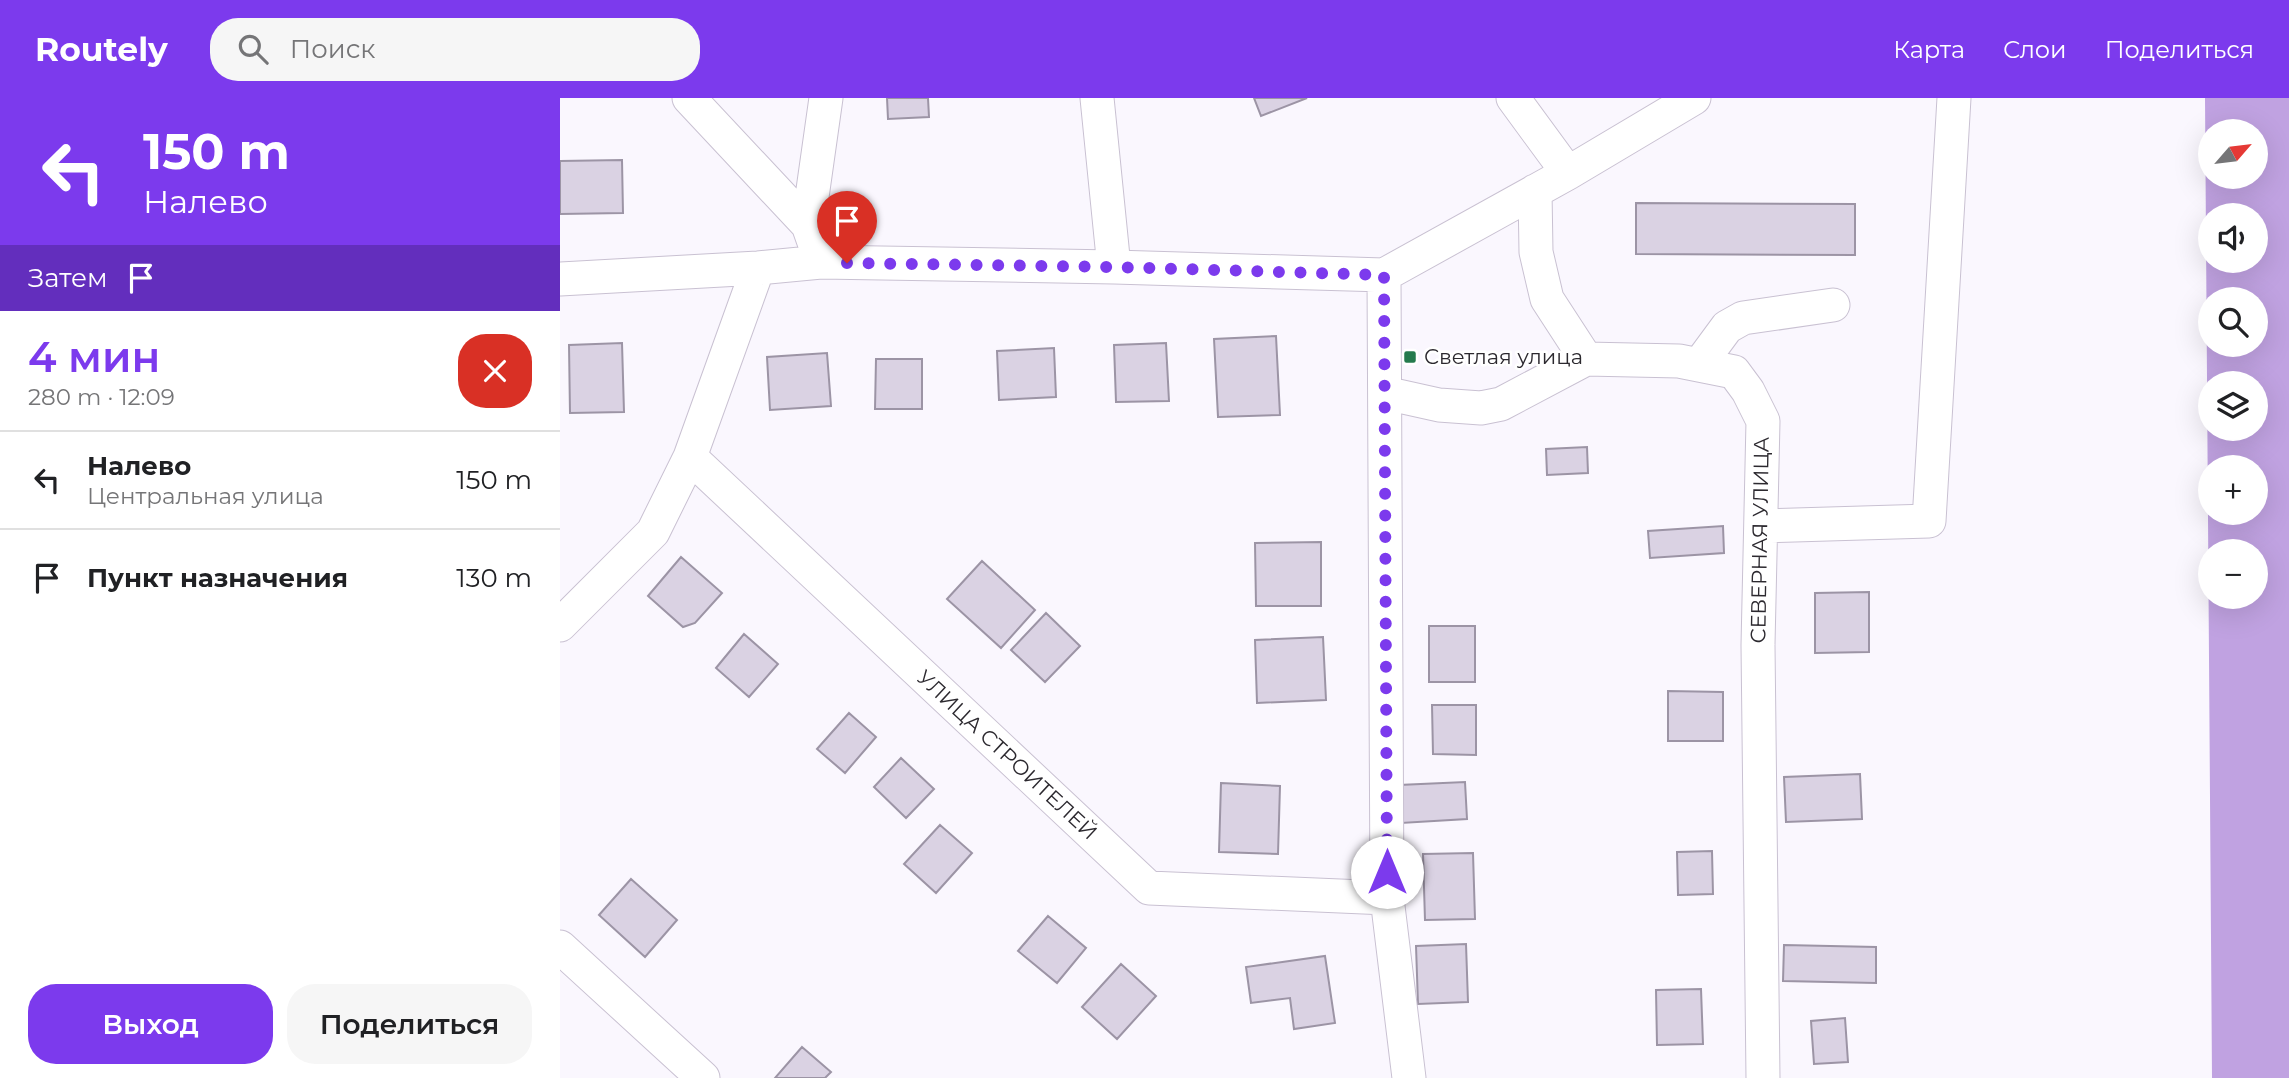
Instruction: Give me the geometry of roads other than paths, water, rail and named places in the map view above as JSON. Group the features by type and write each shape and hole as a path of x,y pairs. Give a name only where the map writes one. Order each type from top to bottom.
{"street":[{"path":"690,98 808,225 821,262"},
{"path":"808,225 826,98"},
{"path":"1097,98 1114,267"},
{"path":"1513,98 1568,173"},
{"path":"560,279 821,262 1384,275 1568,173 1694,98"},
{"path":"1762,526 1929,521 1954,98"},
{"path":"1535,191 1536,252 1547,299 1586,359"},
{"path":"560,625 653,531 690,457 758,268"},
{"path":"1384,275 1387,898 1409,1078"},
{"path":"1699,365 1727,327 1743,318 1833,305"},
{"name":"СЕВЕРНАЯ УЛИЦА","path":"1385,393 1439,405 1481,408 1501,404 1586,359 1679,361 1734,372 1748,391 1763,421 1758,645 1763,1078"},
{"name":"УЛИЦА СТРОИТЕЛЕЙ","path":"690,457 1149,888 1387,898"},
{"path":"560,947 703,1078"}],"place":[{"name":"Светлая улица","path":"1410,357"}]}
